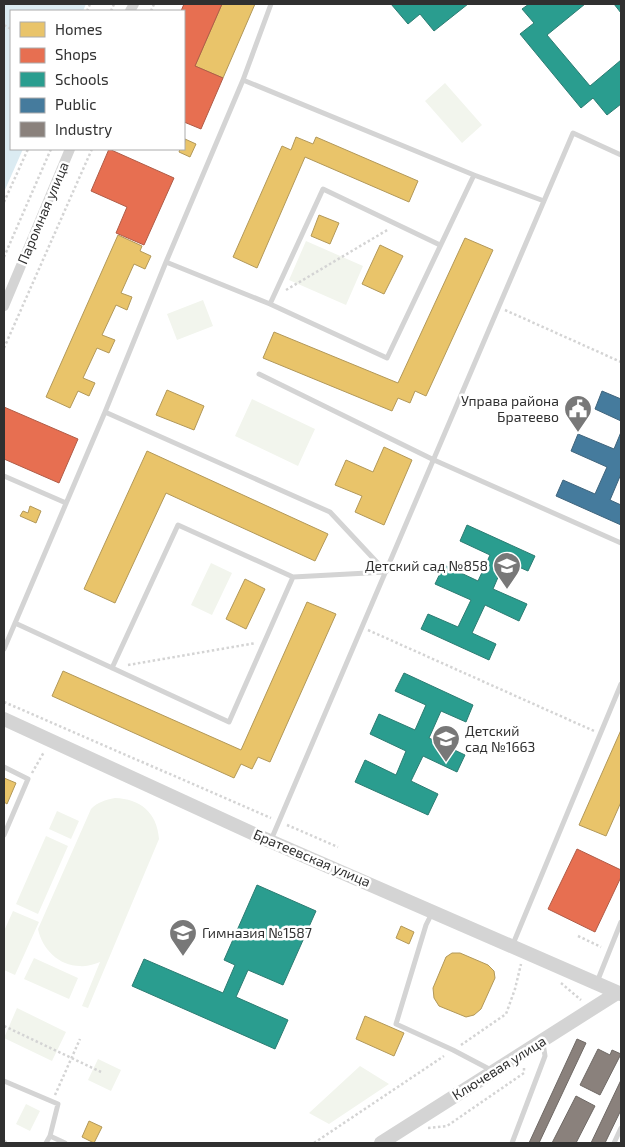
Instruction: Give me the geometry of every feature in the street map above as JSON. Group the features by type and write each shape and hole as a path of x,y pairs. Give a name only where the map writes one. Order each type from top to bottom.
{"street":[{"name":"Паромная улица","path":"4,306 70,150"},
{"name":"Братеевская улица","path":"4,719 254,834 619,993"},
{"name":"Ключевая улица","path":"381,1143 619,993"}],"lane":[{"path":"4,649 243,80 271,4"},
{"path":"243,80 474,175 544,201"},
{"path":"271,840 573,133 621,155"},
{"path":"166,262 270,304 387,358 474,175"},
{"path":"270,304 322,190 440,245"},
{"path":"259,374 434,460 621,544"},
{"path":"105,412 330,512 386,572"},
{"path":"4,476 66,504"},
{"path":"112,668 178,525 293,577 386,572"},
{"path":"15,623 229,722 293,577"},
{"path":"512,946 621,684"},
{"path":"4,768 28,779 4,835"},
{"path":"433,911 426,925 396,1024 494,1071"},
{"path":"597,983 621,922"},
{"path":"512,1143 545,1056 542,1040"},
{"path":"4,1081 58,1104 50,1136 46,1143"},
{"path":"614,1143 621,1128"},
{"path":"50,1136 65,1143"}],"path":[{"path":"4,202 28,150"},
{"path":"4,257 51,150"},
{"path":"4,348 92,150"},
{"path":"274,297 396,224"},
{"path":"499,307 621,362"},
{"path":"362,628 600,734"},
{"path":"112,668 265,641"},
{"path":"4,702 338,847"},
{"path":"28,779 47,748"},
{"path":"578,936 610,951"},
{"path":"314,1143 506,1014 515,989 521,962"},
{"path":"557,980 591,1009"},
{"path":"4,1026 100,1072"},
{"path":"53,1102 80,1039"},
{"path":"424,1131 428,1128 447,1126 524,1073 524,1068 545,1056"}],"shaded area":[{"path":"5,4 86,4 83,10 10,10 10,150 23,150 4,192"},
{"path":"445,83 482,125 462,143 425,101"},
{"path":"306,241 363,266 346,305 289,280"},
{"path":"203,300 213,326 177,340 167,314"},
{"path":"252,399 315,429 298,466 235,436"},
{"path":"211,563 232,573 212,615 191,605"},
{"path":"115,798 132,801 146,809 155,821 159,839 88,1008 82,1006 100,962 83,966 72,965 59,960 43,943 38,929 91,809 102,802"},
{"path":"57,811 79,821 71,839 49,829"},
{"path":"46,836 68,846 38,914 16,904"},
{"path":"13,911 39,922 15,975 4,970 4,931"},
{"path":"34,958 78,978 69,999 24,979"},
{"path":"17,1008 66,1032 52,1061 4,1038"},
{"path":"98,1059 121,1070 111,1091 88,1080"},
{"path":"360,1066 389,1084 329,1124 309,1113"},
{"path":"26,1104 40,1111 30,1131 16,1124"}],"building: Homes":[{"path":"222,4 255,4 223,78 195,66"},
{"path":"296,137 313,144 316,137 418,181 409,202 305,157 257,268 233,257 282,146 291,150"},
{"path":"185,139 196,144 190,157 179,152 180,150 185,150"},
{"path":"319,215 339,223 330,244 311,236"},
{"path":"118,235 142,246 140,251 151,256 145,269 134,264 121,293 132,297 127,310 116,305 102,335 115,340 109,353 97,348 83,378 95,383 89,396 78,391 70,408 46,397"},
{"path":"465,238 493,250 426,396 415,391 410,403 398,398 392,411 263,358 274,332 398,383"},
{"path":"380,245 403,256 384,294 362,284"},
{"path":"167,390 204,406 194,430 156,415"},
{"path":"384,447 412,460 384,525 355,512 362,496 335,485 346,460 373,472"},
{"path":"147,451 328,534 315,561 166,493 115,603 84,589"},
{"path":"30,506 41,511 36,523 20,516 23,511 28,513"},
{"path":"245,579 265,589 246,629 226,619"},
{"path":"307,602 336,614 270,762 258,757 252,769 241,764 234,778 52,696 63,671 241,750"},
{"path":"621,730 621,802 606,836 579,825"},
{"path":"4,778 16,783 7,804 4,802"},
{"path":"401,926 414,932 409,944 396,938"},
{"path":"452,953 460,953 488,965 494,971 495,978 481,1009 474,1015 466,1017 439,1006 434,998 433,988 446,957"},
{"path":"365,1016 404,1033 394,1056 356,1039"},
{"path":"89,1121 102,1127 94,1143 82,1137"}],"building: Shops":[{"path":"184,4 222,4 195,66 223,78 201,129 185,122 185,10 181,10"},
{"path":"109,150 174,178 144,245 116,233 127,207 91,191"},
{"path":"4,407 78,439 59,483 4,459"},
{"path":"577,849 621,870 621,877 595,932 548,909"}],"building: Schools":[{"path":"391,4 468,4 434,31 420,14 408,24"},
{"path":"529,4 585,4 547,35 590,86 621,60 621,104 607,115 593,98 581,108 520,34 534,23 522,9"},
{"path":"614,4 621,4 621,13"},
{"path":"467,525 535,556 528,571 505,561 493,589 527,604 519,621 485,605 472,633 496,644 489,660 421,629 428,614 458,627 471,600 435,584 444,565 478,581 490,555 460,541"},
{"path":"404,673 473,705 466,722 441,711 429,738 465,755 457,772 423,756 411,781 438,794 428,815 355,782 365,760 396,775 406,751 370,734 379,714 415,730 426,705 395,691"},
{"path":"257,885 316,911 283,985 248,970 236,997 288,1020 275,1049 132,986 144,959 223,993 235,965 224,960"}],"building: Public":[{"path":"602,391 621,399 621,421 595,409"},
{"path":"621,432 621,474 610,500 621,505 621,525 556,496 563,480 595,494 607,467 571,451 578,434 614,449"}],"building: Industry":[{"path":"577,1039 586,1043 539,1143 529,1143"},
{"path":"598,1049 610,1055 612,1050 621,1054 600,1095 580,1085"},
{"path":"621,1080 621,1110 605,1143 591,1143"},
{"path":"576,1096 595,1106 576,1143 552,1143"}],"place":[{"name":"Управа района Братеево","path":"578,433"},
{"name":"Детский сад №858","path":"507,590"},
{"name":"Детский сад №1663","path":"446,763"},
{"name":"Гимназия №1587","path":"183,957"}]}
